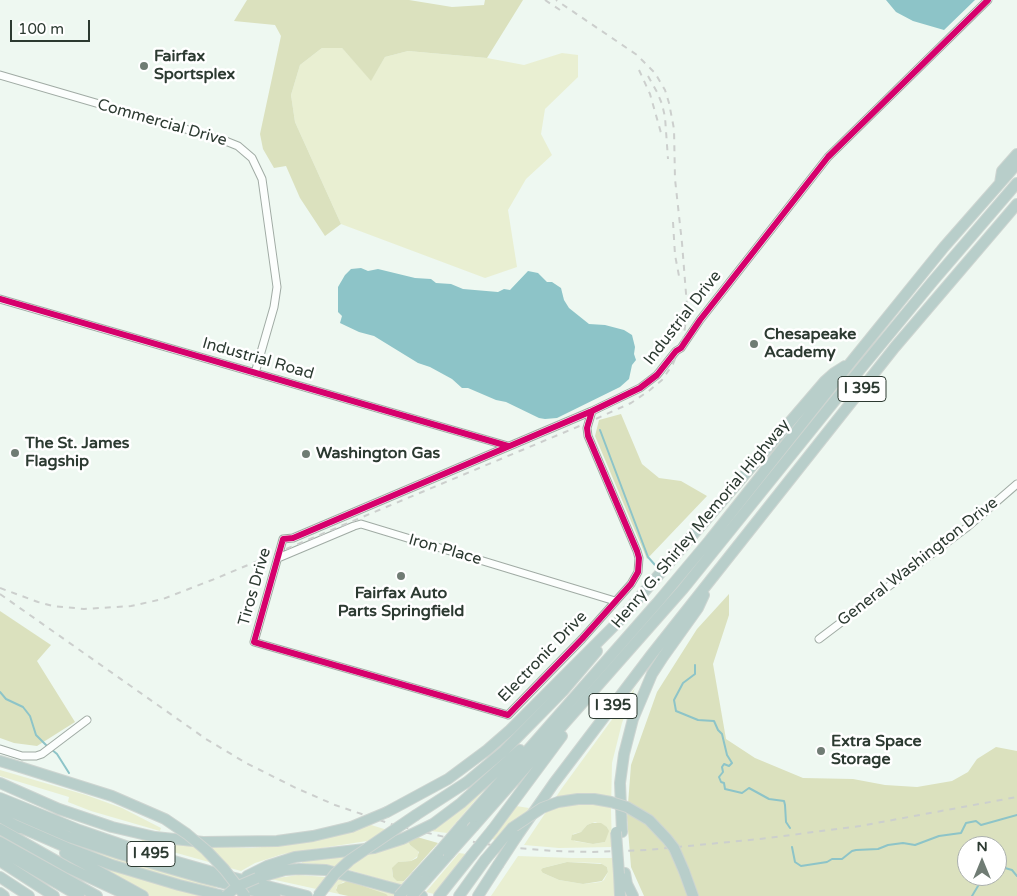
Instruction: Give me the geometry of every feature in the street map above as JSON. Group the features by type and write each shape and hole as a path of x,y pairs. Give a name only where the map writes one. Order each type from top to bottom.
{"highway":[{"path":"1000,184 1002,170 1017,154"},
{"name":"Henry G. Shirley Memorial Highway","path":"444,853 462,824 710,541 944,247 1017,164"},
{"path":"399,896 421,878 444,853 474,826 683,590 876,349 1017,183"},
{"name":"I 395","path":"478,896 554,783 652,654 901,340 1017,204"},
{"path":"0,783 59,809 112,827 155,837 203,842 277,841 313,836 351,827 387,812 448,780 487,750 544,697 620,620 826,381 834,373 851,362"},
{"path":"620,896 622,874 619,832 620,784 624,754 633,719 648,682 662,657 698,608 712,579"},
{"path":"318,896 334,874 350,860 467,782 520,736 563,691 613,633 620,620"},
{"path":"440,896 605,679"},
{"path":"0,817 70,849 112,865 224,896 267,866 295,857 374,848 402,839 433,824 461,803 530,741 543,733"},
{"path":"0,761 112,796 165,819 206,850 245,896"},
{"name":"I 495","path":"0,798 79,830 146,853 307,896"},
{"path":"459,896 485,860 512,828 542,808 558,802 578,799 594,799 628,807 649,820 674,848 693,896"},
{"path":"0,807 69,837 120,854 275,896"},
{"path":"16,825 129,892"},
{"path":"0,829 69,868 143,896"},
{"path":"0,842 97,896"},
{"path":"0,850 79,896"},
{"path":"0,861 54,896"},
{"path":"252,877 285,870 326,870 422,896"},
{"path":"684,871 687,896"},
{"path":"622,874 633,896"},
{"path":"0,877 29,896"},
{"path":"412,896 421,878"},
{"path":"0,893 4,896"}],"street":[{"name":"Industrial Drive","path":"283,539 293,538 592,411 635,390 656,376 680,348 828,157 988,0"},
{"name":"Commercial Drive","path":"0,75 223,140 238,146 252,158 262,179 276,287 274,307 255,373"},
{"name":"Industrial Road","path":"0,299 508,446"},
{"name":"Electronic Drive","path":"254,642 508,715 582,639 635,579 638,572 639,558 630,531 590,440 587,428 592,411"},
{"path":"483,439 489,448 486,456"},
{"name":"General Washington Drive","path":"818,638 966,528 1017,484"},
{"name":"Iron Place","path":"278,558 361,524 615,600"},
{"name":"Tiros Drive","path":"254,642 283,539"},
{"path":"0,749 28,757 36,756 56,744 87,720"}],"green space":[{"path":"247,0 409,0 452,7 484,5 485,0 523,0 487,58 408,51 385,57 371,81 342,48 322,48 300,65 291,95 295,122 341,224 325,236 300,198 286,166 274,168 263,149 260,134 281,36 275,25 234,21"},
{"path":"322,48 342,48 371,80 385,57 408,51 487,58 524,65 562,53 578,55 578,77 545,109 541,134 552,155 526,179 508,210 517,267 485,278 341,224 295,122 291,95 300,65"},
{"path":"621,414 642,464 659,478 681,481 707,496 647,559 595,436 599,420"},
{"path":"729,594 729,615 713,664 726,739 755,758 803,778 853,779 885,785 917,787 952,781 968,772 977,759 996,747 1017,751 1017,896 644,896 631,867 627,817 631,765 657,692 697,629"},
{"path":"0,611 51,645 37,661 75,722 37,746 14,743 0,738"},
{"path":"635,688 622,723 612,763 612,847 559,848 524,845 562,788","holes":["595,822 607,827 605,842 593,844 574,841 573,834 581,832 587,825"]},
{"path":"0,770 86,795 122,808 161,828 160,831 91,811 68,802 69,797 0,776"},
{"path":"486,788 447,833 431,831 452,815"},
{"path":"516,806 529,808 506,842 491,839"},
{"path":"27,822 217,886 215,890 131,867 86,851 26,825"},
{"path":"601,823 607,827 609,831 605,842 593,844 571,840 572,835 581,832 587,825"},
{"path":"368,824 397,833 367,841 283,854 255,863 241,871 141,843 142,839 194,846 251,848 284,845"},
{"path":"417,837 438,843 404,881 397,881 393,877 392,868 398,862 411,861 417,858 419,852 408,841"},
{"path":"408,841 418,851 419,855 411,861 398,862 392,870 393,877 404,881 401,885 329,865 302,863 302,861"},
{"path":"459,853 466,854 434,894 426,892"},
{"path":"518,856 613,858 615,896 491,896","holes":["567,862 600,863 607,867 608,872 601,882 583,884 559,880 543,873 543,868"]},
{"path":"567,862 602,864 607,867 608,872 602,881 583,884 559,880 543,873 541,870"},
{"path":"109,867 207,896 144,896 133,885 107,870"},
{"path":"298,875 339,878 402,896 388,896 343,882 336,888 339,894 271,879"},
{"path":"348,881 388,896 348,896 339,894 336,890 338,885"}],"water":[{"path":"886,0 975,0 944,30 913,21 896,12"},
{"path":"361,268 368,271 378,269 415,278 431,279 436,283 451,284 463,289 498,292 504,289 510,290 528,271 538,273 547,282 552,282 561,288 564,300 569,308 589,324 605,325 624,330 632,335 636,360 632,365 629,379 620,387 557,418 545,419 506,402 496,400 468,388 462,388 452,379 418,363 374,336 359,332 340,323 342,316 338,312 338,287 351,269"}],"waterway":[{"path":"600,430 648,557 655,565"},
{"path":"695,665 695,674 683,683 674,700 676,711 698,720 714,721 722,734 727,755 732,763 729,766 724,764 722,767 723,772 719,777 721,782 724,783 725,789 742,793 749,788 769,799 784,801 786,822 790,828"},
{"path":"0,692 6,699 23,707 30,716 36,735 47,746"},
{"path":"51,749 57,754 69,773"},
{"path":"792,847 795,862 801,866 827,862 832,859 842,859 856,850 878,849 888,845 903,843 915,845 939,836 961,833 966,823 976,821 981,825 1017,815"},
{"path":"1007,869 1012,870 1017,876"},
{"path":"972,896 978,886"}],"railway":[{"path":"545,0 560,10"},
{"path":"0,588 53,606 84,609 131,606 163,599 589,422 631,403 662,380 673,364 684,336 687,306 675,179 674,129 669,103 665,90 655,73 637,55 556,0"},
{"path":"639,70 650,94 661,133"},
{"path":"648,76 662,104 665,117 668,159"},
{"path":"673,222 675,255 679,276"},
{"path":"0,594 206,739 246,763 335,805 394,825 445,837 504,847 554,851 647,850 760,839 860,826 1017,797"}],"cycle path":[{"path":"592,411 587,428 588,436 637,551 639,558 638,572 631,584 582,639 508,715 254,642 283,539 293,538 592,411 640,388 657,375 676,351 681,348 700,320 828,157 988,0"},
{"path":"0,299 508,446"}],"place":[{"name":"Fairfax Sportsplex","path":"144,66"},
{"name":"Chesapeake Academy","path":"754,344"},
{"name":"The St. James Flagship","path":"15,453"},
{"name":"Washington Gas","path":"306,454"},
{"name":"Fairfax Auto Parts Springfield","path":"401,576"},
{"name":"Extra Space Storage","path":"821,751"}]}
